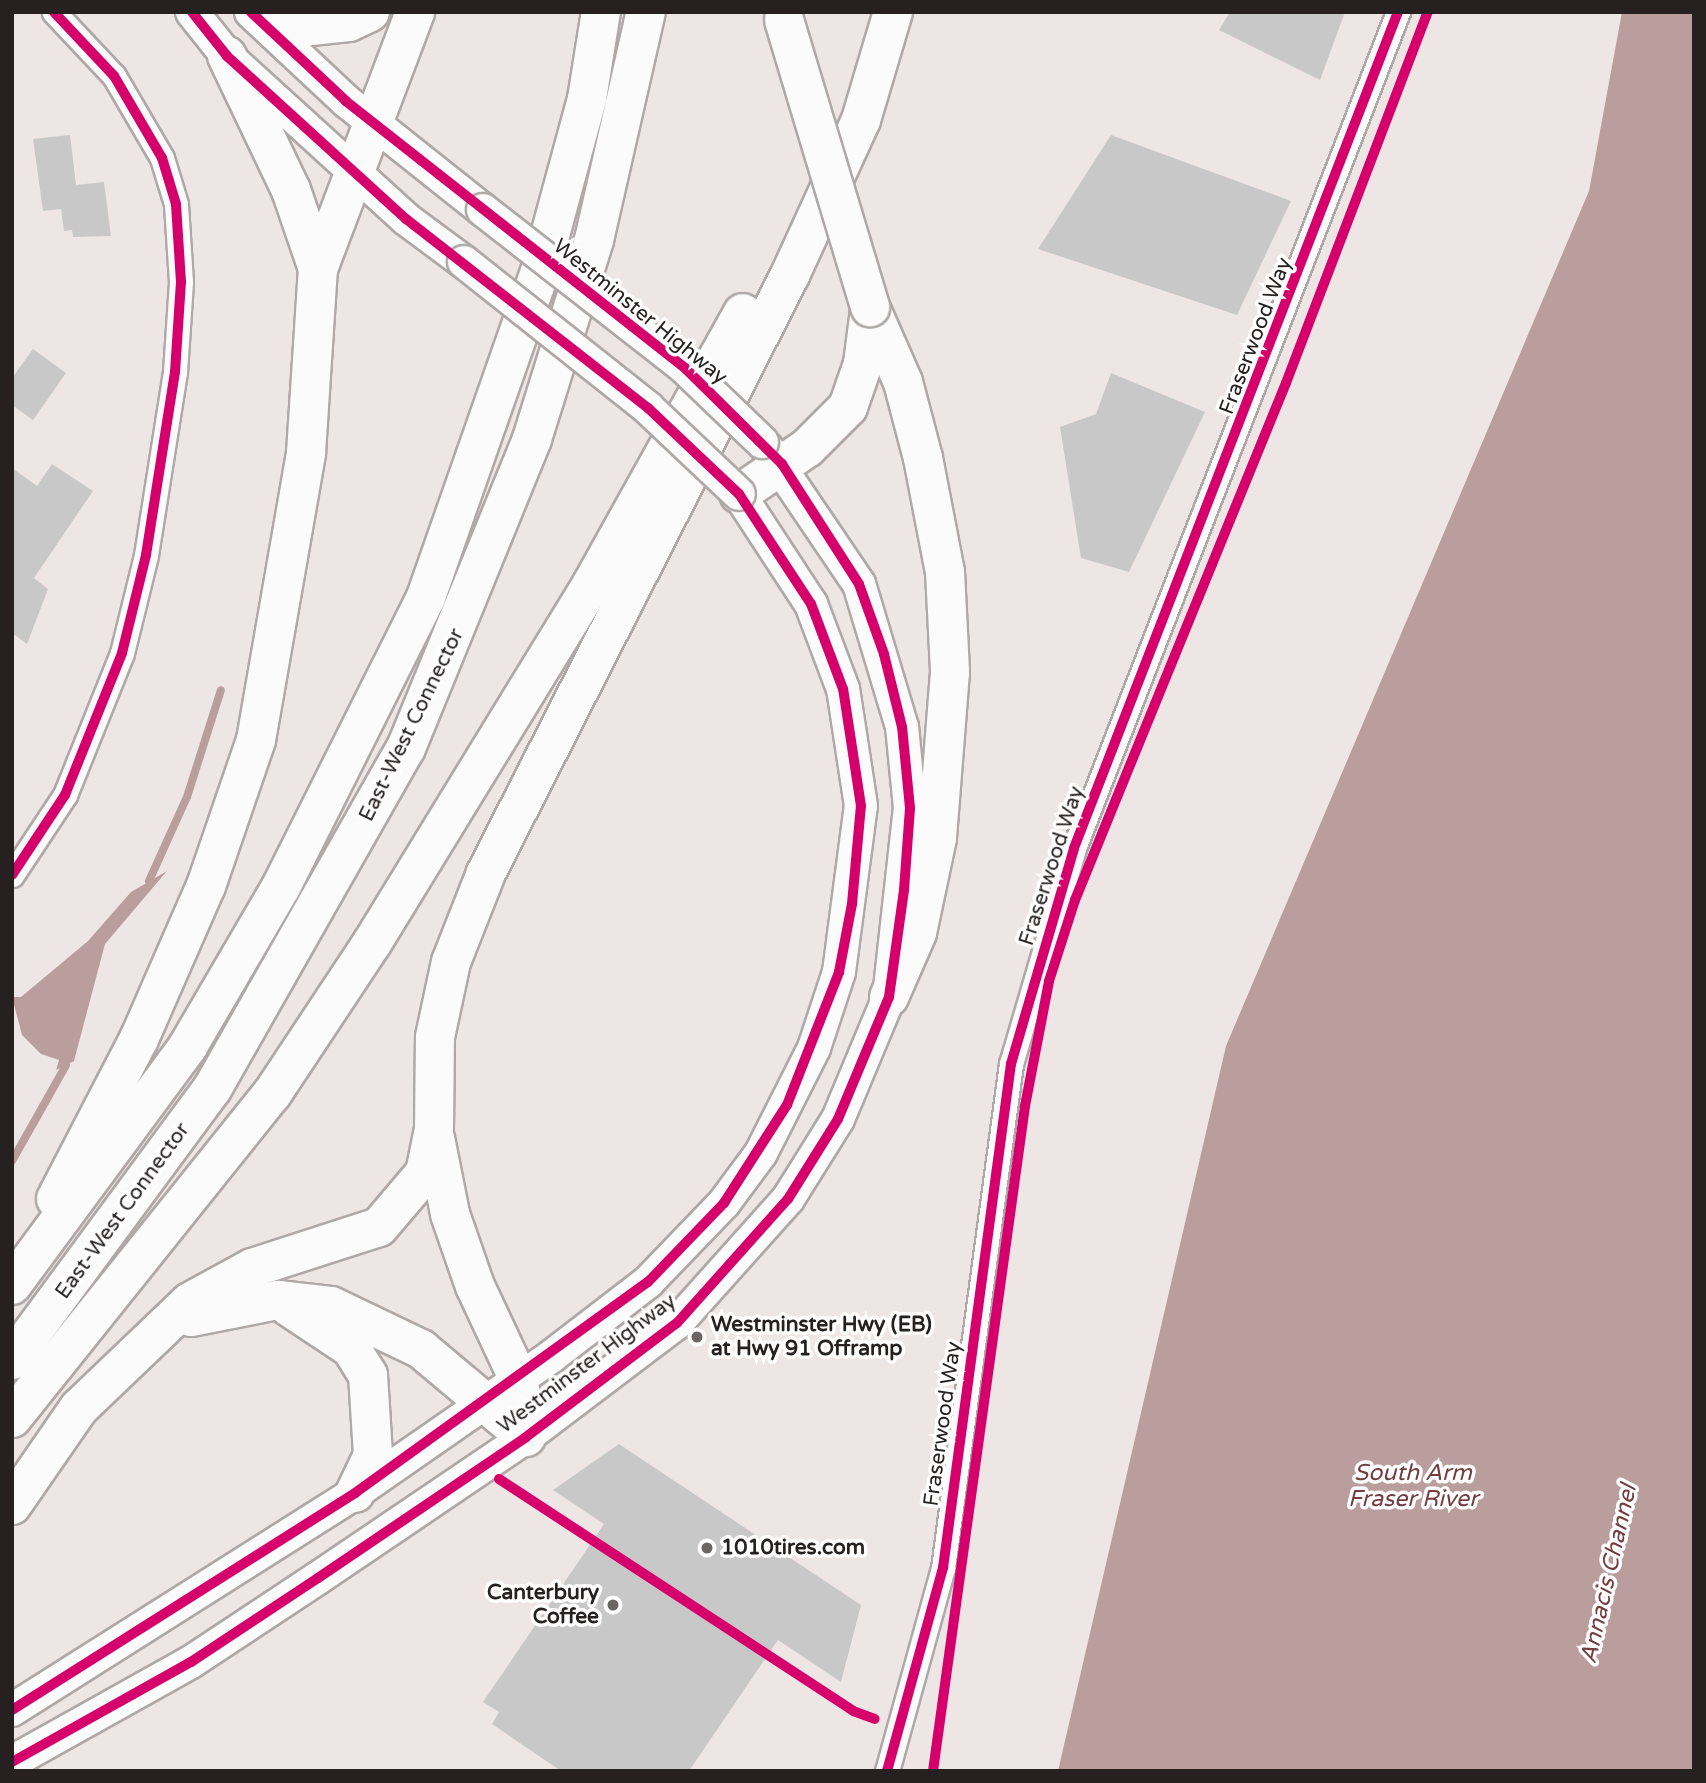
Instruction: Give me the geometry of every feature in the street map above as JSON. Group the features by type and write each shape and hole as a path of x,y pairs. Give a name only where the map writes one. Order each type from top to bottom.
{"highway":[{"path":"261,12 302,27 349,22 370,12"},
{"path":"12,1283 139,1039 206,886 256,740 306,453 318,269 371,122 415,12"},
{"name":"East-West Connector","path":"12,1283 188,1046 281,887 426,597 540,272 587,99 601,12"},
{"name":"East-West Connector","path":"12,1360 212,1088 406,748 532,439 594,240 646,12"},
{"path":"12,1505 79,1408 142,1341 190,1302 252,1269 379,1227 425,1173 434,1129 440,1012 450,962 486,873 790,275 861,120 893,12"},
{"path":"12,1418 272,1094 476,780 726,346 893,12"},
{"path":"784,16 870,307 902,382 923,458 945,572 950,672 937,838 917,933 889,997"},
{"path":"227,56 291,190 318,269"},
{"path":"738,494 772,453 848,407 863,364 870,307"},
{"path":"434,1129 471,1274 519,1380 526,1437"},
{"path":"142,1341 198,1314 278,1300 331,1306 385,1326 421,1349 484,1405 526,1437"},
{"path":"278,1300 351,1348 368,1375 373,1455 355,1493"}],"main road":[{"name":"Westminster Highway","path":"12,1710 355,1493 484,1405 648,1282 724,1203 787,1105 839,972 861,806 843,689 811,604 738,494 648,408 353,171 227,56 191,12"},
{"name":"Westminster Highway","path":"12,1762 191,1662 526,1437 677,1323 734,1265 788,1199 838,1119 889,997 910,808 902,727 859,584 772,453 685,368 371,122 251,12"}],"street":[{"path":"12,875 65,795 122,653 146,555 171,399 181,282 176,204 162,158 114,76 54,12"},
{"name":"Fraserwood Way","path":"887,1771 943,1568 1011,1063 1074,848 1398,12"}],"water":[{"name":"South Arm Fraser River","path":"1622,12 1694,12 1694,1771 1058,1771 1226,1046 1589,191"},
{"path":"167,871 105,944 74,1061 56,1070 59,1060 41,1054 22,1035 12,997 21,997 88,941 131,892"}],"building":[{"path":"1230,12 1345,12 1320,80 1219,30"},
{"path":"70,135 76,185 104,182 111,236 73,237 72,230 64,231 61,209 43,211 33,139"},
{"path":"1111,135 1291,201 1237,315 1038,249"},
{"path":"33,349 66,373 33,420 12,405 12,378"},
{"path":"1111,373 1205,412 1129,572 1081,558 1060,427 1096,414"},
{"path":"52,464 93,491 34,578 48,589 27,644 12,633 12,468 37,486"},
{"path":"619,1444 861,1605 841,1682 778,1640 689,1771 561,1771 492,1724 499,1712 483,1702 604,1524 553,1490"}],"waterway":[{"path":"149,881 187,797 221,690"},
{"path":"12,1161 66,1065"}],"cycle path":[{"path":"12,875 65,795 122,653 146,555 175,372 181,282 176,204 162,158 114,76 54,12"},
{"path":"12,1710 355,1493 648,1282 724,1203 787,1105 839,972 852,904 861,806 843,689 811,604 739,494 648,408 406,219 227,56 192,12"},
{"path":"12,1762 191,1662 526,1437 677,1323 788,1199 838,1119 889,997 904,890 910,808 902,727 884,654 859,584 782,464 685,368 346,101 251,12"},
{"path":"887,1771 943,1568 1011,1064 1074,848 1398,12"},
{"path":"933,1771 1025,1106 1049,981 1075,900 1286,383 1428,12"},
{"path":"499,1479 853,1711 875,1719"}],"place":[{"name":"Westminster Hwy (EB) at Hwy 91 Offramp","path":"697,1337"},
{"name":"1010tires.com","path":"707,1548"},
{"name":"Canterbury Coffee","path":"613,1605"}],"water label":[{"name":"Annacis Channel","path":"1609,1574"}]}
